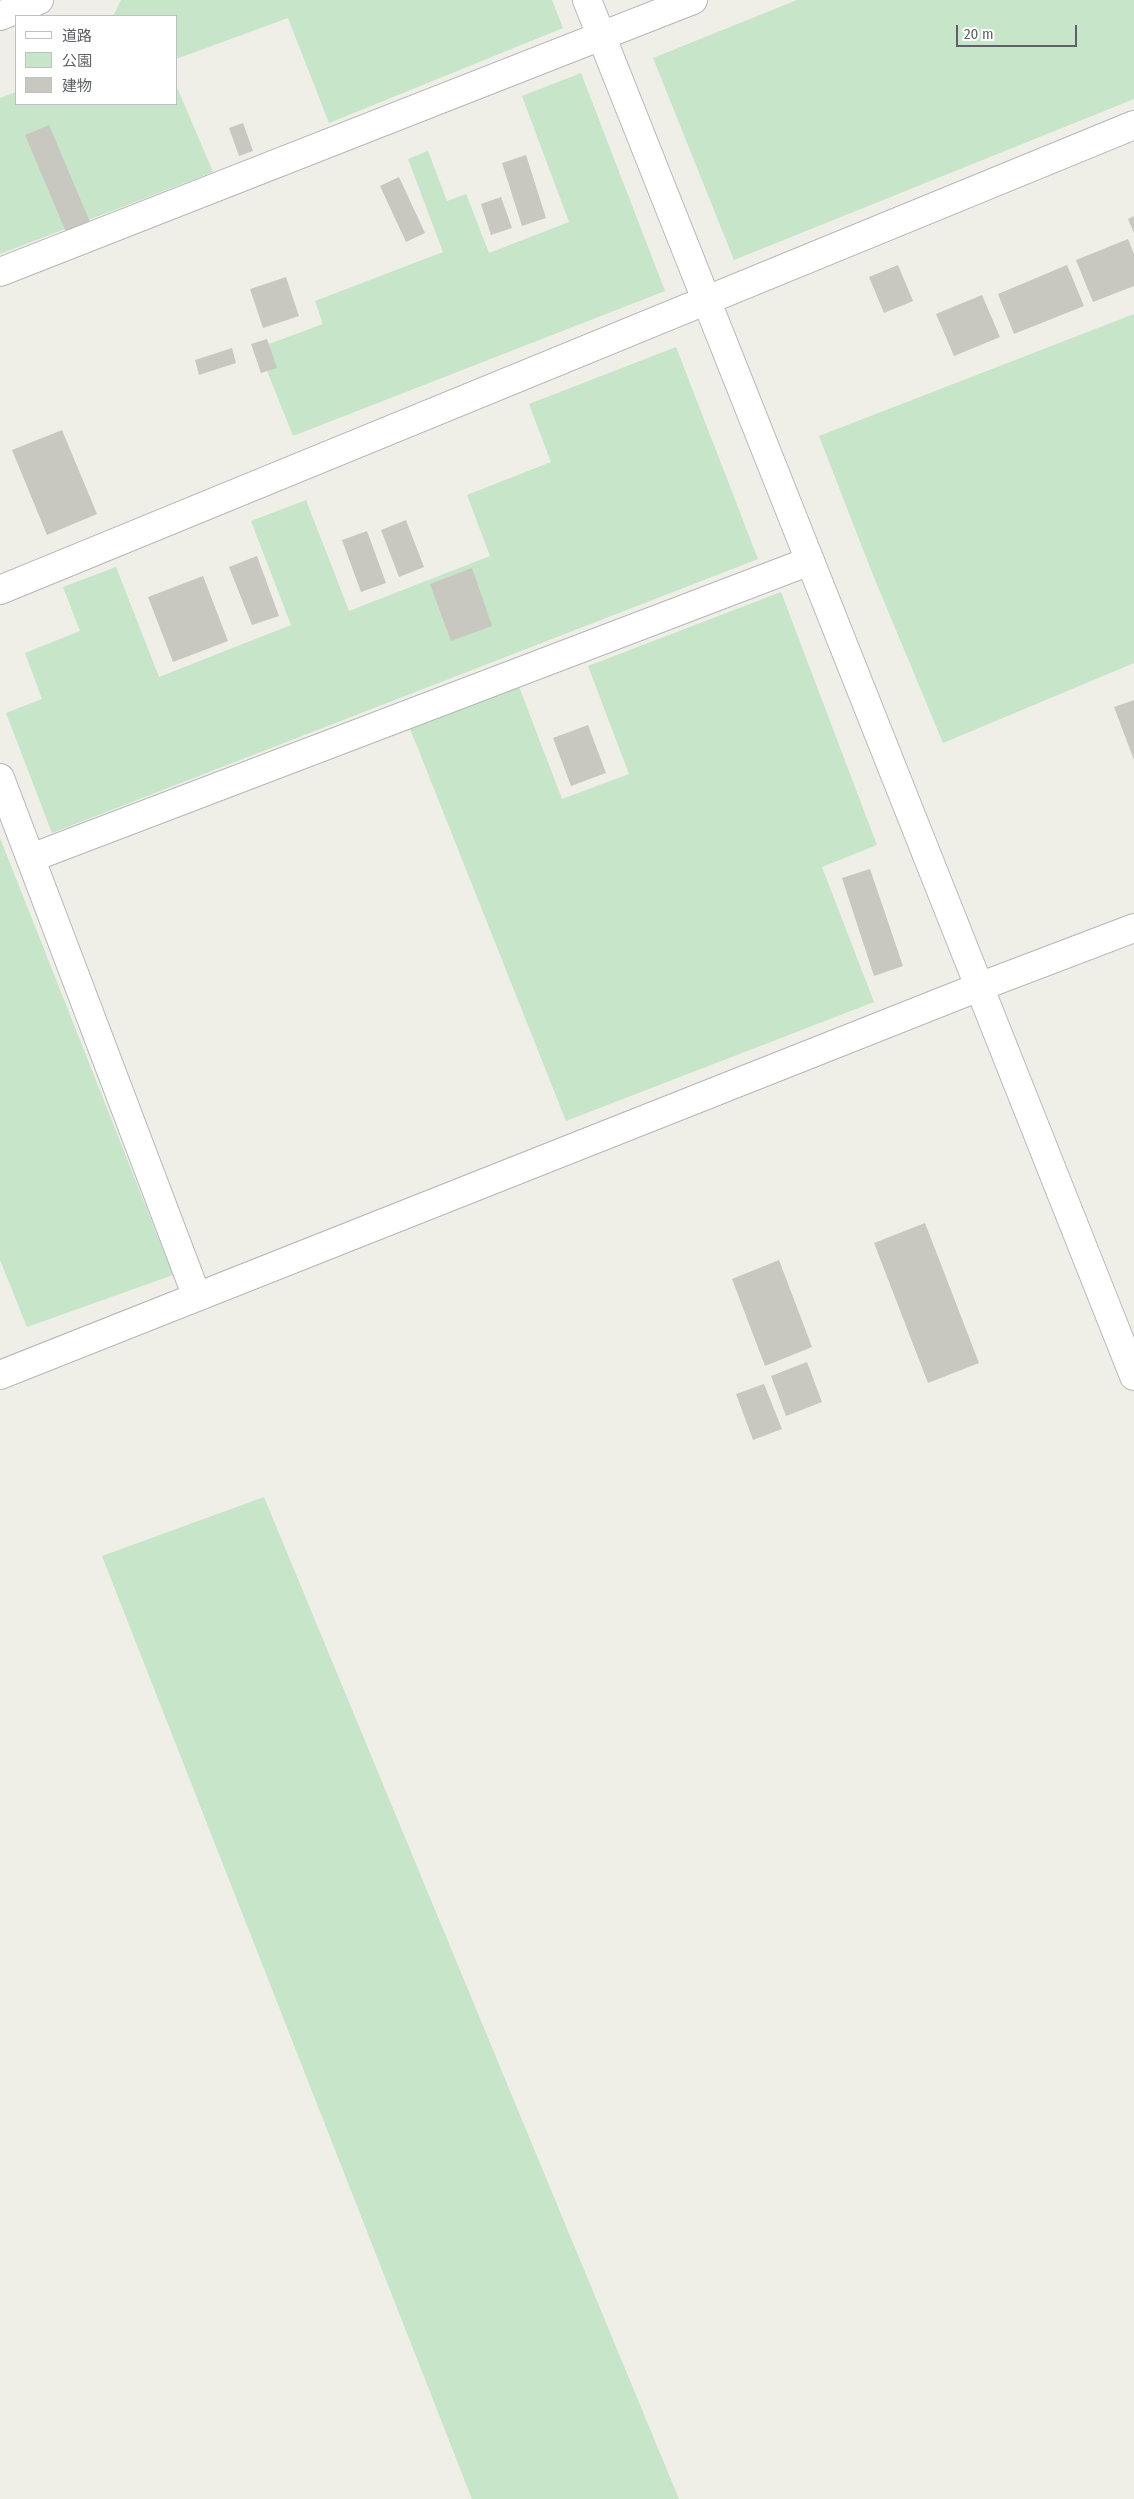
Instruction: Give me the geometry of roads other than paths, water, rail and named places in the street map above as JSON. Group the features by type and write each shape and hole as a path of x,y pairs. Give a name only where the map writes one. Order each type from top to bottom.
{"street":[{"path":"0,16 40,0"},
{"path":"587,0 1134,1376"},
{"path":"0,272 693,0"},
{"path":"0,590 1134,125"},
{"path":"31,858 810,561"},
{"path":"0,778 197,1297"},
{"path":"0,1375 979,987 1134,928"}]}
